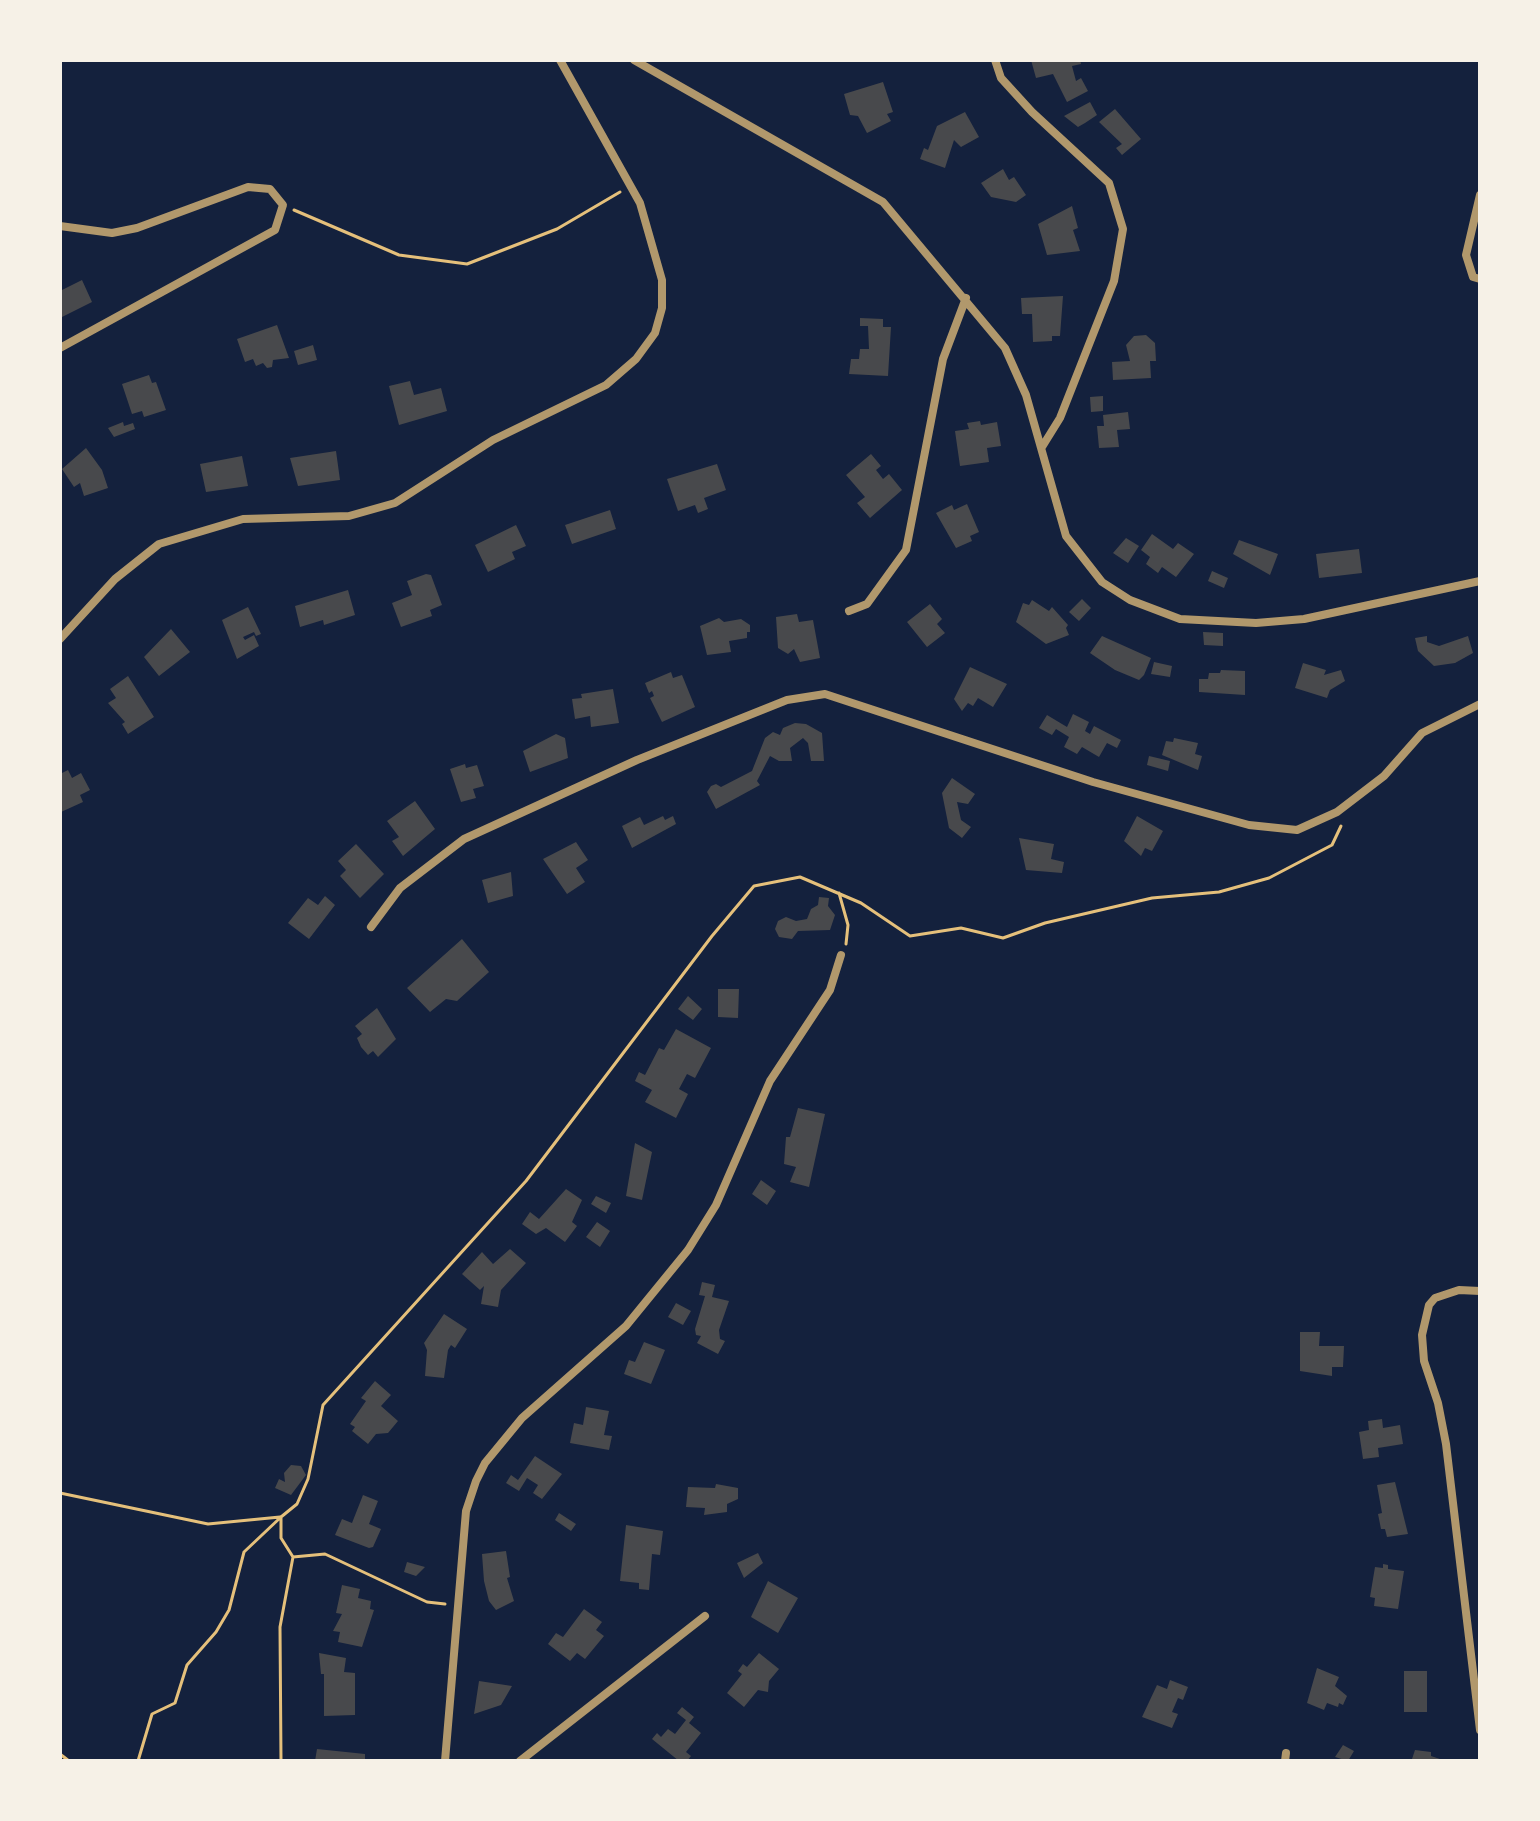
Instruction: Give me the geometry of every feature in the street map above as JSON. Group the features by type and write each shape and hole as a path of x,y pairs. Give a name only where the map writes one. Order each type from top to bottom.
{"street":[{"path":"60,639 115,579 159,544 243,519 349,516 395,503 493,440 606,385 636,359 655,333 662,308 662,280 640,203 560,60"},
{"path":"634,60 883,202 1005,348 1026,395 1066,536 1102,582 1130,600 1180,619 1256,623 1304,619 1480,581"},
{"path":"995,60 1001,78 1032,112 1109,183 1123,229 1114,281 1060,418 1042,447"},
{"path":"60,226 112,233 137,228 248,187 270,189 283,205 275,230 60,348"},
{"path":"1480,195 1466,255 1473,277 1480,279"},
{"path":"849,611 867,604 906,550 943,359 966,298"},
{"path":"371,927 400,888 464,839 637,760 787,700 825,694 1093,782 1249,825 1297,830 1337,812 1384,776 1422,733 1480,704"},
{"path":"445,1761 466,1511 485,1463 522,1418 626,1326 688,1250 716,1205 770,1081 830,990 841,955"},
{"path":"1480,1291 1459,1290 1435,1298 1429,1305 1422,1335 1424,1361 1438,1403 1446,1444 1480,1730"},
{"path":"520,1761 705,1616"}],"path":[{"path":"283,205 399,255 467,264 557,229 630,185"},
{"path":"138,1761 152,1714 175,1703 187,1665 216,1632 229,1610 244,1552 297,1504 308,1479 323,1405 364,1364 399,1320 526,1181 754,886 800,877 861,903 910,936 961,928 1003,938 1045,923 1152,898 1219,892 1269,878 1332,845 1344,822"},
{"path":"839,893 849,935 841,955"},
{"path":"60,1493 208,1524 281,1517"},
{"path":"281,1517 281,1538 293,1557 280,1627 281,1761"},
{"path":"293,1557 325,1554 427,1602 456,1605"},
{"path":"60,1754 69,1761"}],"building":[{"path":"1031,60 1080,60 1081,64 1072,66 1076,81 1081,78 1088,91 1067,102 1053,74 1036,78"},
{"path":"883,82 893,112 887,114 891,121 867,133 858,116 850,115 844,94"},
{"path":"1090,102 1097,115 1078,127 1064,116"},
{"path":"1115,109 1141,139 1122,155 1116,148 1122,144 1099,122"},
{"path":"965,112 979,137 961,147 954,140 945,168 920,159 924,148 928,150 937,126"},
{"path":"1003,169 1009,180 1014,177 1026,195 1016,202 991,197 981,183"},
{"path":"1072,206 1078,228 1073,230 1080,251 1047,255 1038,224"},
{"path":"82,280 92,302 60,318 60,291"},
{"path":"1063,296 1060,336 1052,336 1052,341 1033,342 1032,314 1022,314 1021,298"},
{"path":"860,318 883,319 883,327 891,327 888,376 849,374 851,359 859,359 860,349 869,349 868,326 860,326"},
{"path":"277,325 289,358 273,360 272,367 267,368 263,363 256,366 253,359 245,362 237,339"},
{"path":"1146,335 1155,343 1156,361 1150,361 1151,378 1113,380 1112,362 1130,361 1126,345 1134,336"},
{"path":"313,345 317,360 298,365 294,351"},
{"path":"149,375 152,383 156,382 166,410 144,417 142,411 132,414 122,384"},
{"path":"410,381 414,395 441,388 447,411 399,425 389,386"},
{"path":"1103,396 1103,411 1091,412 1090,397"},
{"path":"1128,412 1130,429 1117,430 1119,447 1099,448 1097,426 1104,426 1103,415"},
{"path":"980,421 981,425 997,422 1001,446 987,448 989,462 960,466 955,431 969,429 967,423"},
{"path":"123,422 124,426 133,423 135,429 114,437 108,428"},
{"path":"86,448 102,470 108,488 84,496 80,483 74,487 62,469"},
{"path":"336,451 340,480 298,486 290,458"},
{"path":"871,454 881,466 876,470 883,479 889,474 902,490 870,518 857,503 865,497 846,475"},
{"path":"242,456 248,486 206,492 200,464"},
{"path":"717,464 726,490 704,498 708,509 698,513 695,505 678,511 667,479"},
{"path":"967,504 979,532 970,536 972,541 956,548 936,513 952,505 954,510"},
{"path":"610,510 616,529 572,544 565,525"},
{"path":"516,525 526,546 512,552 515,559 488,572 475,545"},
{"path":"1152,534 1173,549 1178,543 1194,554 1176,577 1162,567 1158,573 1146,564 1150,557 1141,550"},
{"path":"1126,538 1139,546 1128,563 1113,553"},
{"path":"1239,540 1278,554 1270,575 1233,554"},
{"path":"1359,549 1362,573 1319,578 1316,554"},
{"path":"1212,571 1228,578 1224,588 1208,581"},
{"path":"431,575 442,605 430,610 432,616 401,627 392,603 412,595 407,581"},
{"path":"348,590 355,615 324,625 323,620 300,627 295,606"},
{"path":"1082,599 1091,608 1079,621 1069,612"},
{"path":"1032,600 1049,611 1052,607 1068,625 1069,635 1046,644 1016,622 1023,603 1029,605"},
{"path":"930,604 942,619 937,624 945,633 927,647 907,622"},
{"path":"248,607 261,634 256,636 254,632 243,637 245,640 254,635 259,646 237,659 222,620"},
{"path":"797,614 799,622 813,620 820,658 800,662 794,649 788,654 778,648 776,617"},
{"path":"719,618 724,622 741,619 750,625 750,632 747,632 747,638 729,641 731,652 707,655 700,626"},
{"path":"171,629 190,652 159,676 144,657"},
{"path":"1203,632 1223,633 1223,646 1204,645"},
{"path":"1102,636 1151,658 1139,680 1115,670 1090,653"},
{"path":"1427,636 1427,642 1439,646 1468,636 1473,653 1455,663 1434,666 1418,651 1415,638"},
{"path":"1154,662 1172,666 1170,677 1151,674"},
{"path":"1303,663 1326,670 1324,675 1341,670 1345,681 1330,690 1327,698 1295,688"},
{"path":"970,667 1007,684 993,707 978,698 973,706 968,703 962,711 954,699"},
{"path":"1221,670 1245,671 1245,695 1199,692 1199,679 1208,679 1209,673 1220,673"},
{"path":"671,672 673,678 682,675 695,707 662,722 650,698 654,696 652,691 649,693 645,683"},
{"path":"128,676 154,717 128,734 122,724 125,722 108,703 116,698 110,689"},
{"path":"613,689 619,723 591,727 590,716 575,719 572,699 582,698 581,694"},
{"path":"1073,714 1089,722 1085,731 1090,734 1094,726 1121,740 1117,748 1107,743 1099,757 1082,747 1077,754 1064,747 1069,737 1056,729 1052,735 1039,728 1047,715 1067,727"},
{"path":"795,723 806,724 822,733 824,761 811,761 808,743 803,738 790,748 792,761 779,761 770,756 757,781 760,785 716,809 707,792 711,786 716,784 721,787 752,771 765,738 773,732 780,735 783,728"},
{"path":"556,734 565,738 568,758 530,772 523,751"},
{"path":"1174,738 1198,743 1195,754 1202,756 1198,770 1162,755 1166,741 1173,742"},
{"path":"1149,756 1170,761 1168,771 1147,765"},
{"path":"465,764 466,768 477,765 484,786 473,789 476,798 461,802 450,769"},
{"path":"68,770 72,778 81,773 90,790 80,795 83,802 61,812 60,774"},
{"path":"952,778 975,794 968,804 957,802 961,820 971,827 962,838 949,828 942,793"},
{"path":"415,801 435,829 403,856 392,841 399,837 387,821"},
{"path":"663,816 665,820 673,816 676,824 632,848 622,826 640,817 644,825"},
{"path":"1137,816 1163,831 1152,851 1145,848 1141,856 1124,841"},
{"path":"1019,838 1054,844 1051,859 1064,862 1062,873 1026,870"},
{"path":"576,842 588,860 576,868 585,882 567,894 543,859"},
{"path":"356,844 384,874 360,898 340,876 346,870 338,861"},
{"path":"511,872 513,896 488,903 482,880"},
{"path":"325,896 335,905 309,939 288,923 308,898 318,905"},
{"path":"819,897 829,898 828,906 835,915 830,930 798,931 792,939 779,937 775,929 778,921 786,917 796,921 807,919 811,909 818,905"},
{"path":"462,939 489,972 457,1001 446,999 430,1012 407,988"},
{"path":"718,989 739,989 738,1018 718,1017"},
{"path":"688,996 702,1009 693,1020 678,1009"},
{"path":"377,1008 396,1039 378,1057 373,1051 368,1055 361,1047 357,1038 362,1034 355,1026"},
{"path":"676,1029 711,1048 695,1078 687,1074 679,1089 688,1094 676,1118 645,1102 652,1090 635,1081 639,1072 645,1075 659,1048 664,1050"},
{"path":"798,1108 825,1114 809,1187 790,1182 796,1167 784,1164 786,1137 790,1137"},
{"path":"635,1143 652,1152 642,1200 626,1196"},
{"path":"761,1180 776,1191 767,1205 752,1194"},
{"path":"566,1189 582,1200 572,1222 577,1226 565,1242 546,1228 536,1234 522,1224 530,1212 539,1219"},
{"path":"596,1196 611,1203 606,1213 591,1204"},
{"path":"597,1222 610,1231 600,1247 586,1237"},
{"path":"510,1249 526,1263 501,1290 498,1307 481,1304 484,1286 480,1290 462,1274 482,1252 493,1264"},
{"path":"702,1282 715,1285 712,1297 729,1301 719,1330 720,1339 725,1341 718,1354 697,1343 701,1336 696,1335 695,1329 705,1296 699,1295"},
{"path":"676,1303 691,1311 683,1325 668,1317"},
{"path":"444,1314 467,1329 455,1348 451,1345 448,1350 444,1378 425,1376 427,1350 424,1343"},
{"path":"1300,1332 1320,1332 1319,1346 1344,1346 1343,1367 1332,1367 1332,1376 1300,1371"},
{"path":"644,1342 665,1350 651,1384 624,1374 629,1360 635,1362"},
{"path":"375,1381 391,1395 381,1406 398,1421 388,1433 376,1434 368,1444 352,1431 355,1427 350,1424 366,1401 361,1398"},
{"path":"586,1407 609,1411 604,1435 612,1436 609,1450 570,1443 574,1423 583,1425"},
{"path":"1382,1419 1383,1428 1400,1425 1403,1444 1378,1448 1379,1457 1363,1459 1359,1432 1369,1430 1368,1421"},
{"path":"535,1456 562,1474 542,1499 533,1493 538,1485 527,1478 519,1491 506,1483 511,1475 518,1480"},
{"path":"291,1465 301,1466 306,1475 291,1495 275,1488 279,1479 285,1482 284,1473"},
{"path":"1395,1482 1408,1534 1387,1537 1385,1529 1381,1529 1378,1514 1382,1513 1377,1485"},
{"path":"716,1484 738,1488 738,1499 727,1504 727,1512 704,1515 705,1508 686,1507 688,1487 715,1488"},
{"path":"363,1495 378,1501 369,1524 381,1529 373,1547 369,1548 335,1535 342,1519 352,1523"},
{"path":"559,1513 576,1524 571,1531 555,1520"},
{"path":"626,1525 663,1531 660,1555 652,1554 649,1590 639,1589 639,1583 620,1581"},
{"path":"506,1551 510,1577 507,1578 514,1601 496,1610 489,1601 484,1581 482,1554"},
{"path":"758,1553 763,1563 744,1578 737,1563"},
{"path":"407,1562 425,1567 416,1576 404,1572"},
{"path":"1383,1564 1388,1565 1388,1569 1404,1571 1398,1609 1374,1606 1375,1598 1370,1597 1375,1567 1383,1568"},
{"path":"768,1581 798,1598 778,1633 751,1617"},
{"path":"342,1585 360,1589 358,1598 371,1601 370,1609 374,1610 362,1647 338,1642 340,1632 333,1631 342,1614 336,1613"},
{"path":"584,1609 602,1622 596,1630 604,1636 585,1659 577,1653 570,1661 548,1644 556,1633 563,1637"},
{"path":"319,1653 346,1658 344,1672 355,1673 355,1715 324,1716 324,1674 321,1674"},
{"path":"759,1653 779,1669 769,1681 768,1692 758,1690 744,1707 727,1693 742,1674 738,1671 743,1664 747,1667"},
{"path":"1317,1668 1339,1677 1335,1686 1347,1696 1343,1705 1339,1703 1338,1707 1327,1703 1324,1710 1307,1703"},
{"path":"1404,1671 1427,1671 1427,1712 1404,1712"},
{"path":"1170,1680 1188,1687 1183,1700 1178,1698 1172,1712 1178,1714 1172,1728 1142,1717 1157,1685 1167,1689"},
{"path":"479,1681 512,1686 501,1705 474,1714"},
{"path":"682,1707 694,1717 689,1723 701,1733 686,1752 691,1756 687,1761 679,1761 652,1739 657,1733 661,1737 668,1729 675,1734 686,1720 677,1713"},
{"path":"1343,1745 1354,1751 1348,1761 1335,1757"},
{"path":"317,1749 365,1754 365,1761 315,1761"},
{"path":"1415,1750 1431,1752 1431,1756 1446,1761 1412,1759"}]}
